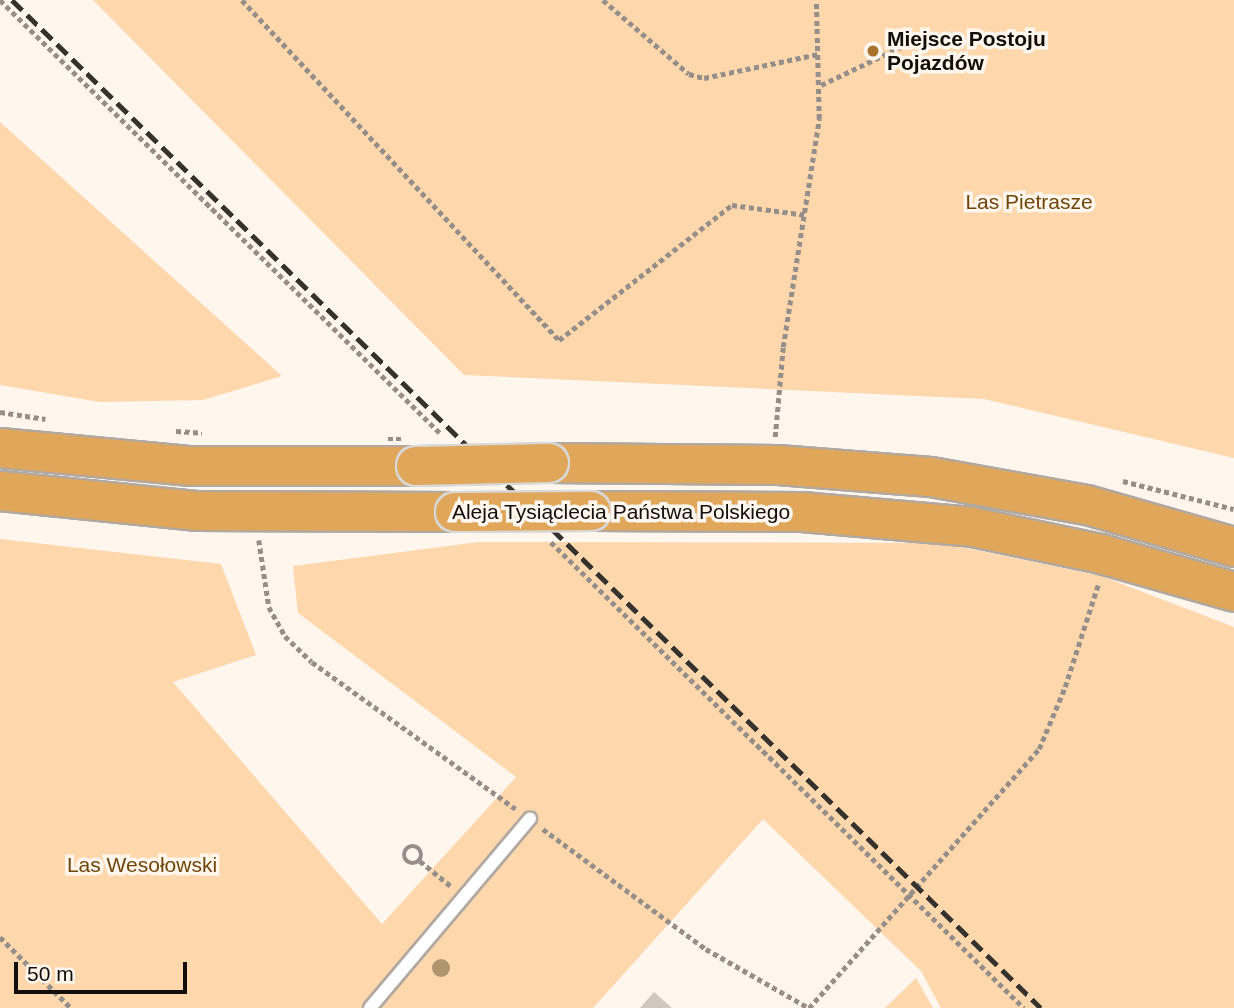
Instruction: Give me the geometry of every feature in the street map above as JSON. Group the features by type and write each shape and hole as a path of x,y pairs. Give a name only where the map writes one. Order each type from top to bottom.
{"highway":[{"path":"0,448 191,466 549,463 778,465 993,486 1099,509 1234,547"},
{"name":"Aleja Tysiąclecia Państwa Polskiego","path":"0,491 134,508 256,513 591,511 863,515 972,527 1101,554 1234,592"}],"lane":[{"path":"370,1008 530,819"}],"path":[{"path":"242,0 559,341 732,205 806,215"},
{"path":"603,0 689,74 704,78 819,54"},
{"path":"778,465 775,439 783,347 806,215 821,85 816,0"},
{"path":"821,85 911,42"},
{"path":"0,412 49,420"},
{"path":"163,430 214,434"},
{"path":"376,440 388,439"},
{"path":"256,513 269,607 285,636 312,662 706,949 809,1008 1039,749 1084,634 1101,576 1101,554"},
{"path":"406,850 420,850 420,861 410,864 406,850"},
{"path":"420,861 464,897"},
{"path":"0,937 71,1008"}],"green space":[{"name":"Las Pietrasze","path":"93,0 1234,0 1234,458 984,399 464,375"},
{"path":"0,122 282,376 203,400 100,402 0,385"},
{"name":"Las Wesołowski","path":"0,539 221,564 256,655 173,682 382,924 516,777 298,613 293,566 479,542 942,543 1101,576 1234,627 1234,1008 941,1008 921,971 763,819 593,1008 0,1008"},
{"path":"916,978 933,1008 885,1008"}],"building":[{"path":"654,992 672,1008 640,1008"}],"railway":[{"path":"12,0 1041,1008"}],"place":[{"name":"Miejsce Postoju Pojazdów","path":"873,51"}]}
